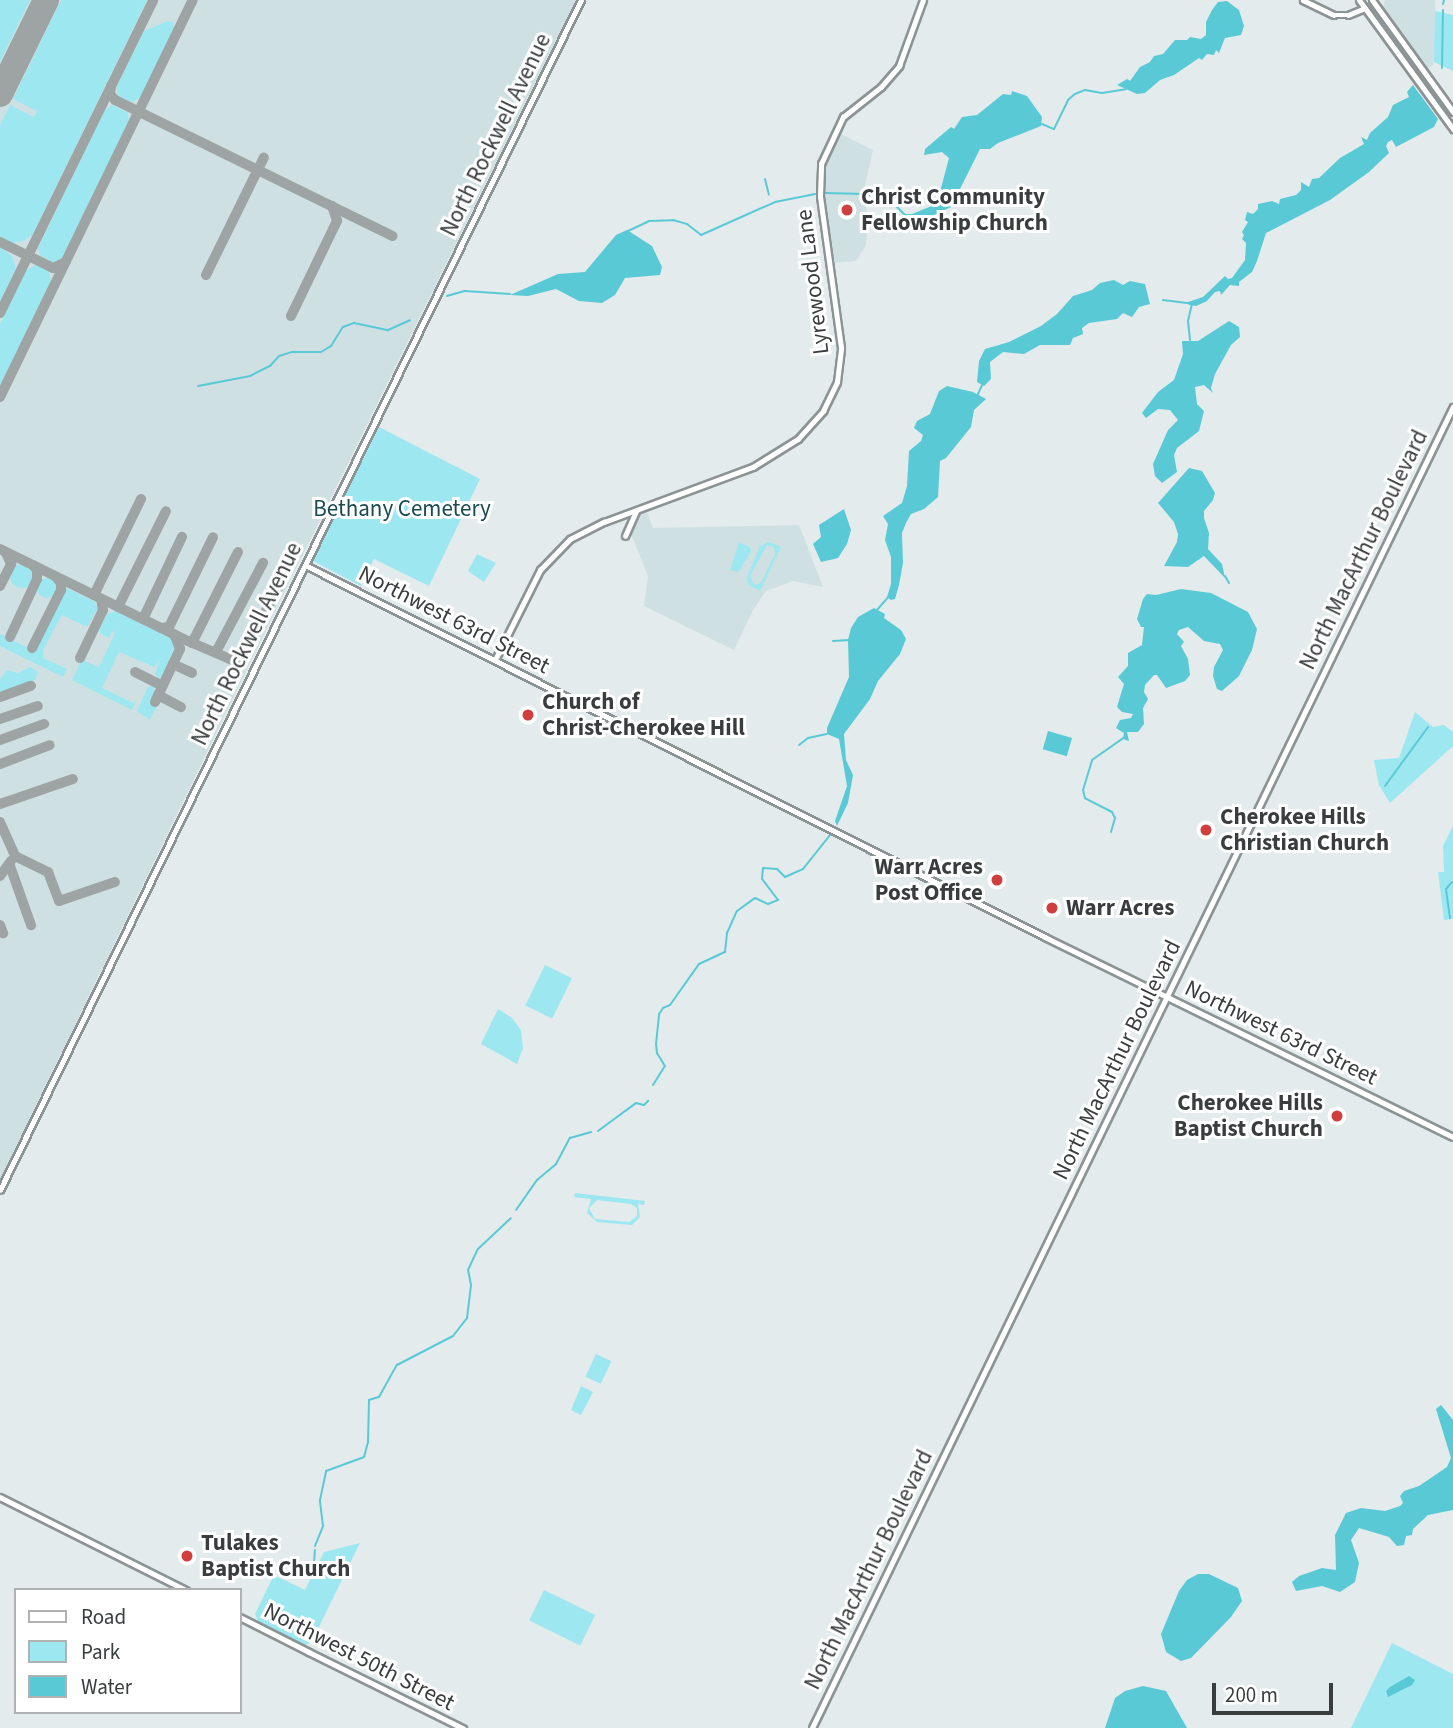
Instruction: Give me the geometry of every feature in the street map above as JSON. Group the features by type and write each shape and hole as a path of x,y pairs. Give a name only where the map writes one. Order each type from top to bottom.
{"highway":[{"path":"1359,0 1453,129"},
{"path":"1365,8 1373,1 1453,112"}],"main road":[{"name":"North Rockwell Avenue","path":"0,1190 582,0"},
{"name":"Lyrewood Lane","path":"495,660 533,582 550,558 587,529 716,483 765,460 805,433 828,404 837,382 841,348 821,204 821,164 842,117 881,87 899,66 923,0"},
{"path":"1303,0 1334,15 1348,15 1365,8"},
{"name":"North MacArthur Boulevard","path":"813,1728 1453,407"},
{"path":"625,536 638,510"},
{"name":"Northwest 63rd Street","path":"305,565 1167,997 1453,1137"},
{"path":"0,1497 182,1588"},
{"name":"Northwest 50th Street","path":"242,1618 463,1728"}],"shaded area":[{"path":"0,0 576,0 286,589 0,1180"},
{"path":"1385,0 1435,0 1436,46 1433,65 1428,69 1383,8"},
{"path":"837,132 873,150 864,190 868,220 866,245 856,261 832,263 821,181 825,158"},
{"path":"646,509 653,528 799,525 823,587 793,581 766,591 753,610 734,650 644,606 648,576 629,529 636,514"}],"green space":[{"path":"0,0 30,0 0,62"},
{"path":"61,0 147,0 33,234 24,241 12,243 0,237 0,125 10,105 34,117 37,111 13,99"},
{"path":"1435,11 1453,15 1453,71 1434,62"},
{"path":"168,21 173,22 174,29 141,97 132,102 121,98 117,93 117,86 144,31"},
{"path":"112,105 128,113 129,123 62,258 53,263 40,255 38,248 105,110"},
{"path":"0,247 12,256 16,268 0,303"},
{"path":"36,265 49,271 51,281 0,386 0,324 26,270"},
{"name":"Bethany Cemetery","path":"379,427 480,479 429,586 374,559 361,586 313,561"},
{"path":"739,542 750,547 751,552 738,572 730,570"},
{"path":"769,542 781,547 760,591 749,585 747,577 760,546","holes":["767,545 774,547 775,554 761,583 754,585 750,576"]},
{"path":"477,554 496,563 484,582 468,571"},
{"path":"22,564 30,568 34,576 30,584 22,588 14,584 10,576 14,568"},
{"path":"43,578 51,578 57,588 51,598 43,598 37,592 37,584"},
{"path":"66,588 94,601 98,608 87,627 62,615 43,650 43,658 67,669 63,677 0,646 0,634 34,651"},
{"path":"116,611 170,638 175,646 162,677 159,678 155,674 159,661 154,667 119,652 102,688 133,703 136,701 132,710 72,680 82,660 99,667 115,633 112,631 109,638 100,633 100,628 107,614"},
{"path":"30,667 38,672 35,680 0,695 0,679 7,670 18,673"},
{"path":"153,686 155,691 151,699 158,703 150,720 137,711 148,687"},
{"path":"1415,712 1433,727 1444,725 1453,732 1453,746 1390,803 1379,785 1374,760 1399,758"},
{"path":"1453,826 1453,919 1444,920 1438,872 1444,872 1443,846"},
{"path":"545,965 572,978 552,1019 525,1005"},
{"path":"498,1009 512,1018 521,1030 523,1048 517,1064 481,1044"},
{"path":"575,1193 645,1201 644,1205 638,1204 640,1217 632,1225 597,1222 587,1213 591,1199 574,1197","holes":["597,1200 631,1204 637,1208 637,1216 629,1222 595,1219 589,1208"]},
{"path":"596,1354 611,1361 601,1384 585,1377"},
{"path":"581,1386 593,1392 581,1415 571,1410"},
{"path":"360,1543 311,1643 303,1646 259,1623 255,1614 274,1575 305,1590 324,1552"},
{"path":"544,1590 595,1615 580,1646 529,1621"},
{"path":"1392,1643 1453,1674 1453,1728 1351,1728"}],"water":[{"path":"1227,1 1239,10 1244,26 1241,35 1225,38 1219,53 1216,50 1214,55 1207,54 1202,60 1199,58 1174,75 1160,80 1145,93 1137,94 1117,85 1127,79 1130,81 1140,67 1150,62 1154,56 1163,54 1175,40 1187,40 1190,37 1201,39 1206,35 1206,22 1212,10 1218,2"},
{"path":"1413,85 1438,119 1434,127 1396,147 1392,140 1388,142 1386,146 1389,153 1369,172 1330,200 1266,233 1252,272 1239,282 1239,286 1230,285 1221,295 1220,291 1215,292 1207,301 1196,306 1189,305 1188,302 1203,297 1225,276 1232,278 1245,260 1246,243 1242,239 1242,232 1248,222 1245,220 1247,212 1253,214 1258,209 1258,204 1272,201 1279,204 1280,199 1296,195 1301,190 1301,182 1309,187 1312,179 1319,178 1340,158 1364,144 1361,137 1367,140 1370,133 1388,117 1393,105 1409,97 1407,92"},
{"path":"1012,91 1027,96 1042,117 1041,126 998,143 990,149 980,149 951,207 930,217 913,217 912,214 939,203 943,197 940,192 949,158 942,152 924,155 925,149 951,127 954,129 962,117 977,115 1003,94 1011,95"},
{"path":"627,230 652,246 662,267 660,275 625,278 615,295 602,303 579,301 556,289 528,296 510,295 558,274 585,272 616,235"},
{"path":"1114,280 1123,285 1130,281 1145,284 1150,304 1139,307 1132,317 1123,313 1117,319 1089,323 1082,328 1083,334 1073,338 1070,345 1040,345 1024,354 1003,352 990,362 991,379 984,386 977,382 979,361 985,349 1009,342 1041,326 1057,314 1073,296 1092,290 1100,283"},
{"path":"1229,321 1239,327 1240,337 1231,345 1215,374 1211,388 1213,393 1204,385 1195,387 1197,404 1204,411 1199,431 1177,448 1174,455 1177,472 1162,483 1155,476 1153,464 1168,430 1178,420 1170,410 1158,409 1146,418 1142,413 1158,392 1174,380 1183,354 1182,341 1198,341"},
{"path":"947,386 973,392 986,399 974,410 971,427 946,458 940,461 938,497 924,509 911,514 906,523 902,533 903,563 899,585 895,599 891,600 887,597 891,584 891,557 885,540 888,524 883,516 902,503 907,486 909,451 921,441 923,435 914,428 917,421 930,414 939,391"},
{"path":"1189,468 1202,471 1215,493 1204,511 1204,518 1209,533 1208,549 1222,564 1225,578 1204,556 1188,567 1164,566 1177,542 1178,534 1174,522 1158,503"},
{"path":"844,509 851,530 847,544 838,558 821,562 813,544 821,537 819,525"},
{"path":"1181,589 1211,593 1248,612 1257,629 1252,650 1239,676 1222,691 1217,689 1213,676 1214,667 1223,650 1220,644 1204,641 1188,627 1179,630 1177,634 1184,642 1181,646 1188,659 1190,675 1185,681 1166,688 1157,675 1154,675 1145,685 1144,692 1148,699 1143,708 1144,724 1138,732 1127,732 1129,741 1123,739 1124,733 1116,728 1120,720 1131,718 1133,714 1122,712 1117,707 1124,684 1118,677 1128,666 1128,653 1142,645 1144,627 1141,627 1137,619 1143,599 1147,594 1156,595"},
{"path":"874,608 885,614 884,618 901,630 906,639 900,654 878,681 870,699 844,734 846,760 853,775 848,803 837,826 835,821 847,786 839,739 827,734 827,728 849,677 848,640 851,628 858,617"},
{"path":"1048,731 1072,738 1067,756 1043,749"},
{"path":"1441,1405 1453,1420 1453,1510 1428,1515 1413,1529 1412,1535 1406,1536 1404,1545 1397,1546 1389,1537 1359,1528 1351,1540 1359,1563 1355,1582 1340,1592 1322,1586 1296,1591 1292,1582 1299,1576 1322,1568 1336,1570 1335,1535 1346,1513 1361,1508 1385,1511 1400,1506 1403,1503 1400,1496 1404,1491 1419,1486 1447,1467 1451,1458 1436,1409"},
{"path":"1198,1574 1209,1574 1238,1588 1242,1601 1231,1617 1191,1658 1181,1661 1166,1652 1161,1634 1179,1591 1187,1580"},
{"path":"1409,1676 1415,1680 1412,1685 1388,1697 1386,1691 1390,1687"},
{"path":"1143,1686 1166,1691 1187,1728 1105,1728 1115,1698 1125,1691"}],"waterway":[{"path":"1443,4 1444,0"},
{"path":"1442,68 1443,10"},
{"path":"1042,124 1054,129 1068,100 1075,94 1085,90 1102,93 1126,89"},
{"path":"765,179 769,195"},
{"path":"823,193 866,194 892,202 905,215 911,215"},
{"path":"628,231 649,221 673,220 687,224 701,235 775,202 815,194"},
{"path":"447,296 465,291 510,294"},
{"path":"1163,300 1189,303"},
{"path":"1190,340 1188,321 1192,304"},
{"path":"198,386 250,376 270,366 279,356 292,352 321,352 331,346 343,327 354,323 388,330 410,320"},
{"path":"978,394 983,383"},
{"path":"1225,576 1229,583"},
{"path":"877,610 889,596"},
{"path":"833,641 849,640"},
{"path":"1385,786 1428,727"},
{"path":"799,745 808,738 827,734"},
{"path":"1111,832 1115,818 1112,812 1085,798 1083,790 1092,760 1124,738"},
{"path":"653,1085 665,1066 657,1053 656,1044 659,1014 663,1008 670,1005 699,964 725,952 727,933 737,911 755,898 768,904 778,900 762,879 763,868 777,869 785,877 803,869 830,835"},
{"path":"1450,918 1446,889 1452,882"},
{"path":"598,1131 636,1103 644,1105 648,1101"},
{"path":"516,1210 537,1180 556,1164 570,1138 591,1132"},
{"path":"315,1546 323,1526 320,1500 326,1471 364,1457 368,1442 369,1400 379,1397 397,1365 453,1336 467,1318 471,1285 468,1270 478,1249 511,1218"},
{"path":"314,1563 315,1550"}],"taxiway":[{"path":"0,313 153,0"},
{"path":"0,397 193,0"},
{"path":"111,86 110,94 115,100 393,236"},
{"path":"206,275 264,157"},
{"path":"291,316 337,221 332,206"},
{"path":"0,242 53,268 66,262"},
{"path":"94,595 141,499"},
{"path":"118,607 166,511"},
{"path":"143,619 182,537"},
{"path":"161,628 169,627 213,537"},
{"path":"0,549 239,663 283,578 279,571"},
{"path":"192,643 238,552"},
{"path":"0,586 11,564 6,553"},
{"path":"216,652 263,563"},
{"path":"10,637 37,579 37,570 33,565"},
{"path":"32,648 61,590 61,583 56,577"},
{"path":"80,658 103,610 101,599"},
{"path":"155,702 180,649 174,634"},
{"path":"173,664 192,673"},
{"path":"135,672 163,686"},
{"path":"0,697 31,686"},
{"path":"158,695 181,707"},
{"path":"0,719 38,706"},
{"path":"0,740 44,724"},
{"path":"0,764 50,745"},
{"path":"0,804 73,779"},
{"path":"0,822 15,856 48,872 59,901 115,882"},
{"path":"0,876 11,861"},
{"path":"10,866 31,925"},
{"path":"0,925 3,933"}],"runway":[{"path":"0,94 46,0"}],"place":[{"name":"Christ Community Fellowship Church","path":"847,210"},
{"name":"Church of Christ-Cherokee Hill","path":"528,715"},
{"name":"Cherokee Hills Christian Church","path":"1206,830"},
{"name":"Warr Acres Post Office","path":"997,880"},
{"name":"Warr Acres","path":"1052,908"},
{"name":"Cherokee Hills Baptist Church","path":"1337,1116"},
{"name":"Tulakes Baptist Church","path":"187,1556"}]}
